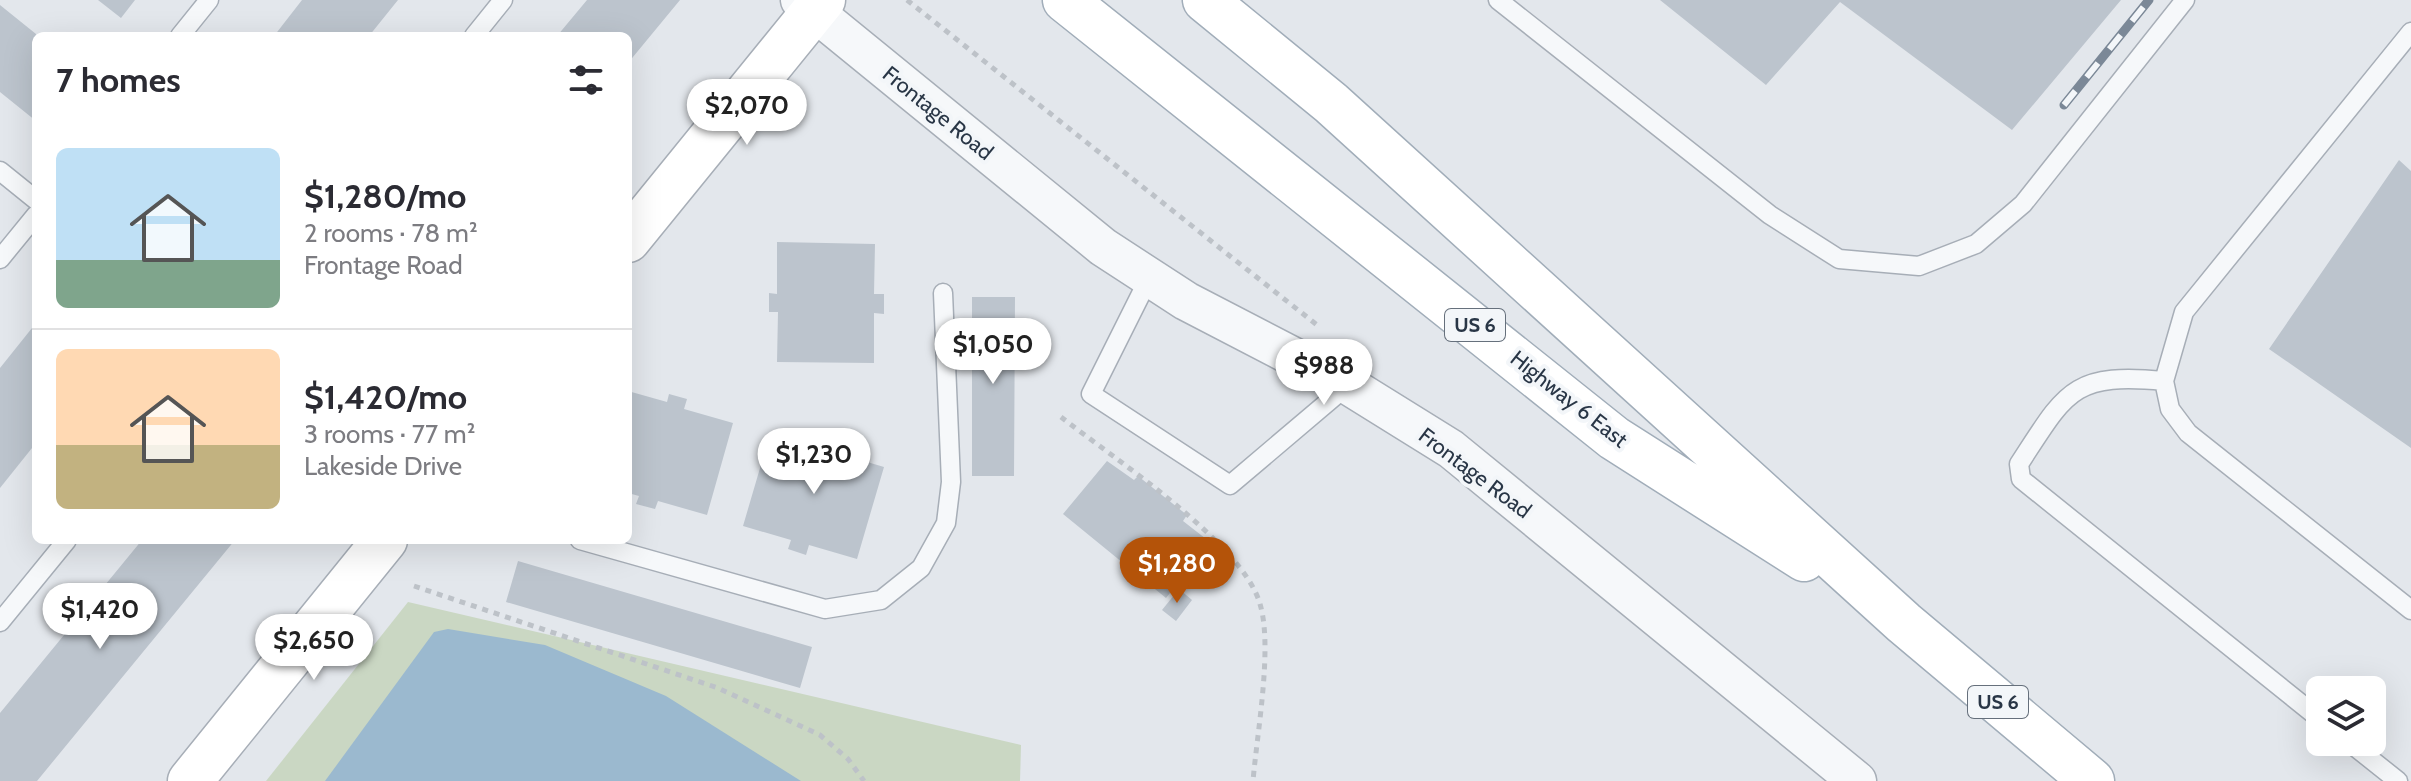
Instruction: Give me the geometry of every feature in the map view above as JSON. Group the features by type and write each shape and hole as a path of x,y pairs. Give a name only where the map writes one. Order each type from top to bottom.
{"main road":[{"name":"Highway 6 East","path":"1065,0 1163,82 1452,306 1614,438 1904,623"},
{"name":"Highway 6 East","path":"1205,0 1331,103 1904,623 2092,781"},
{"path":"632,235 812,4"},
{"path":"190,781 382,544"}],"street":[{"name":"Frontage Road","path":"812,4 1103,247 1186,301 1348,385 1451,449 1857,781"}],"lane":[{"path":"183,32 209,0"},
{"path":"477,32 503,0"},
{"path":"1498,0 1781,222 1839,259 1919,266 1976,244 2023,204 2185,0"},
{"path":"2411,32 2184,312 2164,381 2170,409 2188,433 2411,610"},
{"path":"0,171 32,197"},
{"path":"0,259 32,220"},
{"path":"1149,278 1091,394 1230,485 1348,385"},
{"path":"594,544 825,609 881,600 921,568 946,523 951,482 943,293"},
{"path":"2164,381 2128,378 2091,381 2058,405 2019,464 2021,479 2306,708"},
{"path":"0,622 64,544"},
{"path":"2367,756 2398,781"}],"path":[{"path":"1061,417 1220,543 1247,574 1260,604 1264,633 1253,781"},
{"path":"414,586 718,688 820,735 848,759 864,781"}],"green space":[{"path":"408,602 1021,745 1020,781 266,781"}],"water":[{"path":"448,629 545,645 666,696 801,781 325,781 434,632"}],"building":[{"path":"98,0 135,0 121,18"},
{"path":"302,0 398,0 372,32 277,32"},
{"path":"587,0 680,0 632,58 632,32 560,32"},
{"path":"1660,0 2121,0 2012,130 1840,2 1766,85"},
{"path":"0,5 34,32 32,118 0,92"},
{"path":"2399,160 2411,171 2411,448 2269,349"},
{"path":"777,242 875,244 874,294 884,294 884,314 874,313 874,363 777,362 778,312 769,312 769,293 777,294"},
{"path":"972,297 1015,297 1014,476 972,476"},
{"path":"32,328 32,448 0,488 0,368"},
{"path":"632,392 667,402 669,394 687,399 684,409 733,423 707,515 658,501 655,509 636,504 639,496 632,494"},
{"path":"770,434 817,448 820,438 841,443 837,453 884,467 857,559 809,545 806,555 788,549 791,540 743,526"},
{"path":"1107,461 1134,480 1138,476 1187,515 1183,521 1210,542 1166,598 1063,514"},
{"path":"139,544 232,544 37,781 0,781 0,713"},
{"path":"518,561 812,647 800,688 506,602"},
{"path":"1179,589 1192,600 1176,621 1162,610"}],"railway":[{"path":"2064,105 2149,0"}]}
